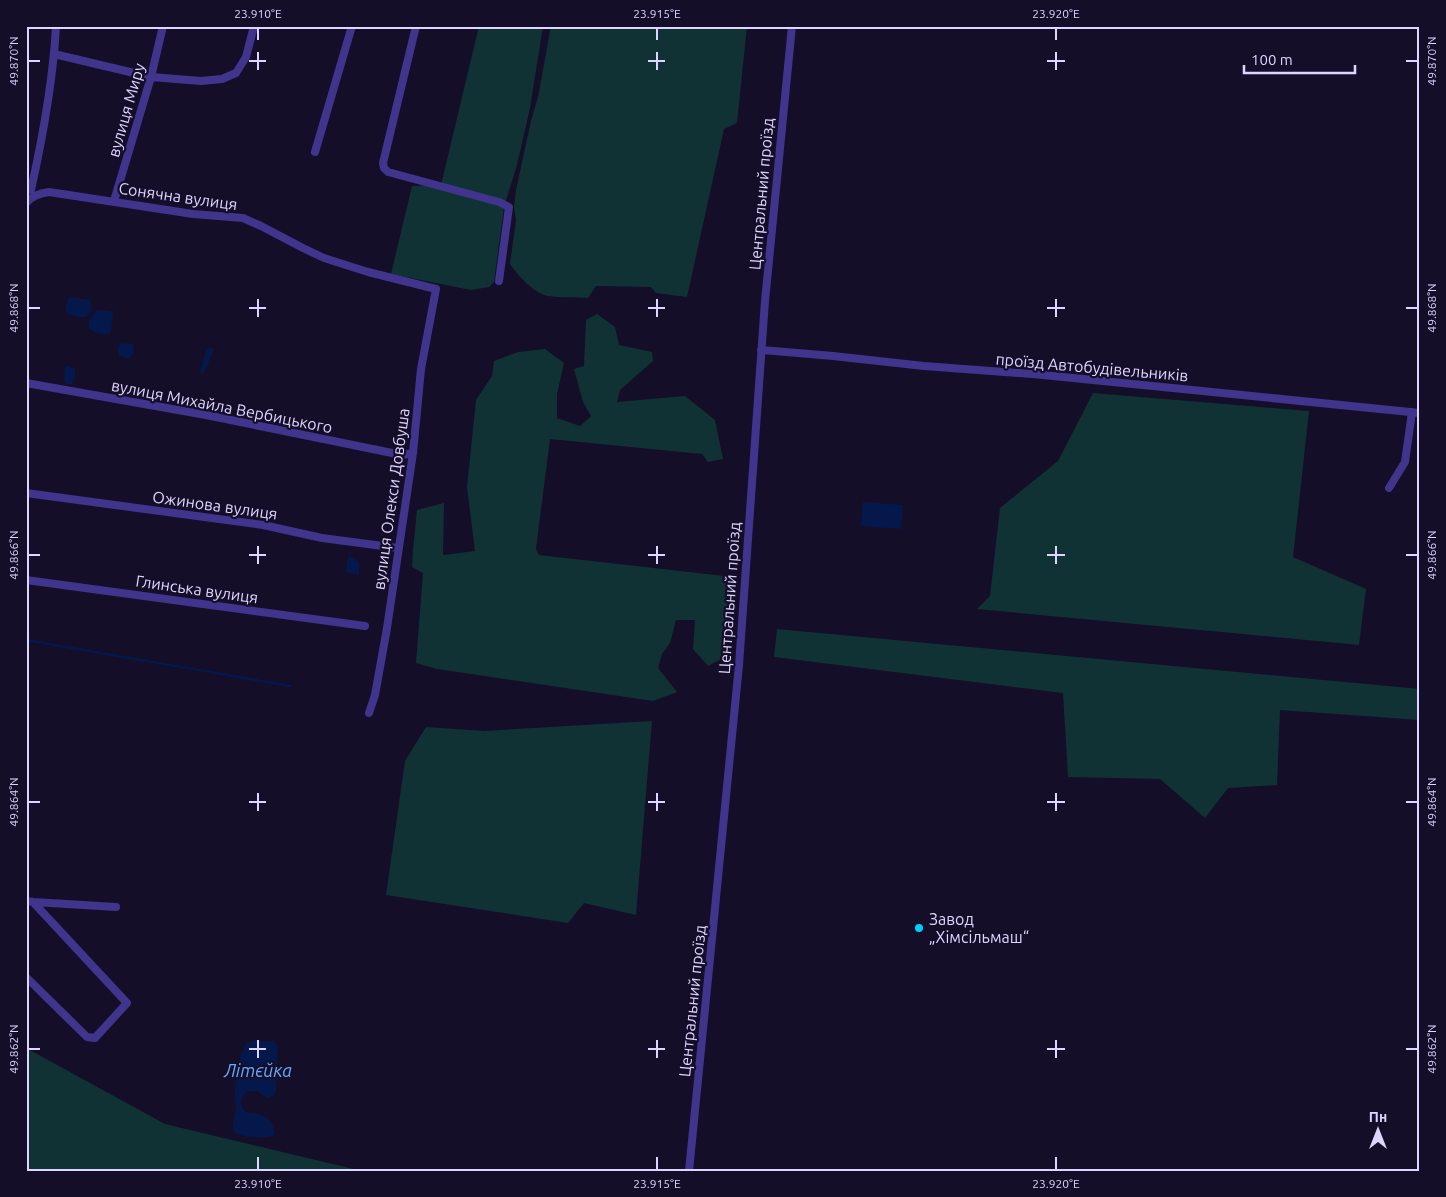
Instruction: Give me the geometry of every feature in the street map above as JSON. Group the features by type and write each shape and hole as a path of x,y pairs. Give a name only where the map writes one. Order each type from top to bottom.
{"street":[{"path":"26,203 31,192 43,133 56,26"},
{"name":"вулиця Миру","path":"114,201 151,77 163,26"},
{"path":"54,54 151,77 201,81 222,79 236,73 246,58 254,26"},
{"path":"315,152 352,26"},
{"path":"416,26 383,164 384,168 388,172 498,202 509,207 499,280"},
{"name":"Центральний проїзд","path":"690,1171 739,665 766,282 792,26"},
{"name":"Сонячна вулиця","path":"31,192 55,192 193,214 243,218 302,248 331,260 368,272 436,288"},
{"name":"вулиця Олекси Довбуша","path":"369,713 375,695 385,638 413,453 421,369 436,288"},
{"name":"проїзд Автобудівельників","path":"761,350 924,366 1033,374 1416,412"},
{"name":"вулиця Михайла Вербицького","path":"26,383 206,415 402,455 413,453"},
{"path":"1389,488 1405,462 1416,412"},
{"name":"Ожинова вулиця","path":"26,493 219,519 293,531 322,538 398,548"},
{"name":"Глинська вулиця","path":"26,580 365,626"},
{"path":"30,902 116,907"},
{"path":"26,977 87,1037 95,1038 127,1003 30,902"}],"green space":[{"path":"479,26 543,26 530,108 517,165 504,207 494,282 489,287 471,290 391,274 412,186 441,185"},
{"path":"551,26 747,26 737,123 724,129 687,297 656,293 651,287 596,286 588,298 548,296 532,288 510,264 516,220 514,208 516,190 538,97"},
{"path":"597,314 615,327 619,345 652,352 653,361 620,390 617,402 685,396 715,420 723,459 708,462 702,454 550,439 536,549 539,555 724,576 733,589 729,655 708,666 693,649 695,620 676,620 670,643 662,654 658,668 677,692 653,701 437,669 416,663 423,573 412,567 417,510 444,503 443,555 475,551 467,487 476,400 492,376 494,361 518,352 545,349 564,363 557,394 557,418 580,426 591,416 583,402 574,369 584,366 586,320"},
{"path":"1093,393 1309,411 1293,557 1366,589 1359,645 977,609 990,596 1000,508 1058,461"},
{"path":"777,629 1420,689 1420,720 1280,710 1277,785 1228,788 1205,818 1160,779 1068,777 1063,693 774,657"},
{"path":"652,721 636,915 584,903 568,923 386,895 405,761 426,727 484,731"},
{"path":"26,1048 165,1124 362,1171 26,1171"}],"water":[{"path":"69,297 90,300 91,309 86,317 77,317 66,313"},
{"path":"97,310 113,313 109,334 95,333 89,328 89,321"},
{"path":"122,343 133,344 134,346 130,359 118,355 119,347"},
{"path":"211,347 214,350 204,373 200,372 206,350"},
{"path":"65,367 75,369 75,378 72,384 66,384 64,381"},
{"path":"863,502 903,505 901,529 861,526"},
{"path":"349,556 359,562 359,575 346,572"},
{"name":"Літєйка","path":"274,1040 278,1048 276,1092 273,1096 267,1098 257,1091 247,1092 242,1097 241,1102 247,1113 262,1115 270,1120 275,1135 269,1137 249,1137 240,1135 233,1131 233,1122 236,1107 235,1084 243,1051 249,1042"}],"waterway":[{"path":"26,640 290,686"}],"place":[{"name":"Завод „Хімсільмаш“","path":"919,928"}]}
